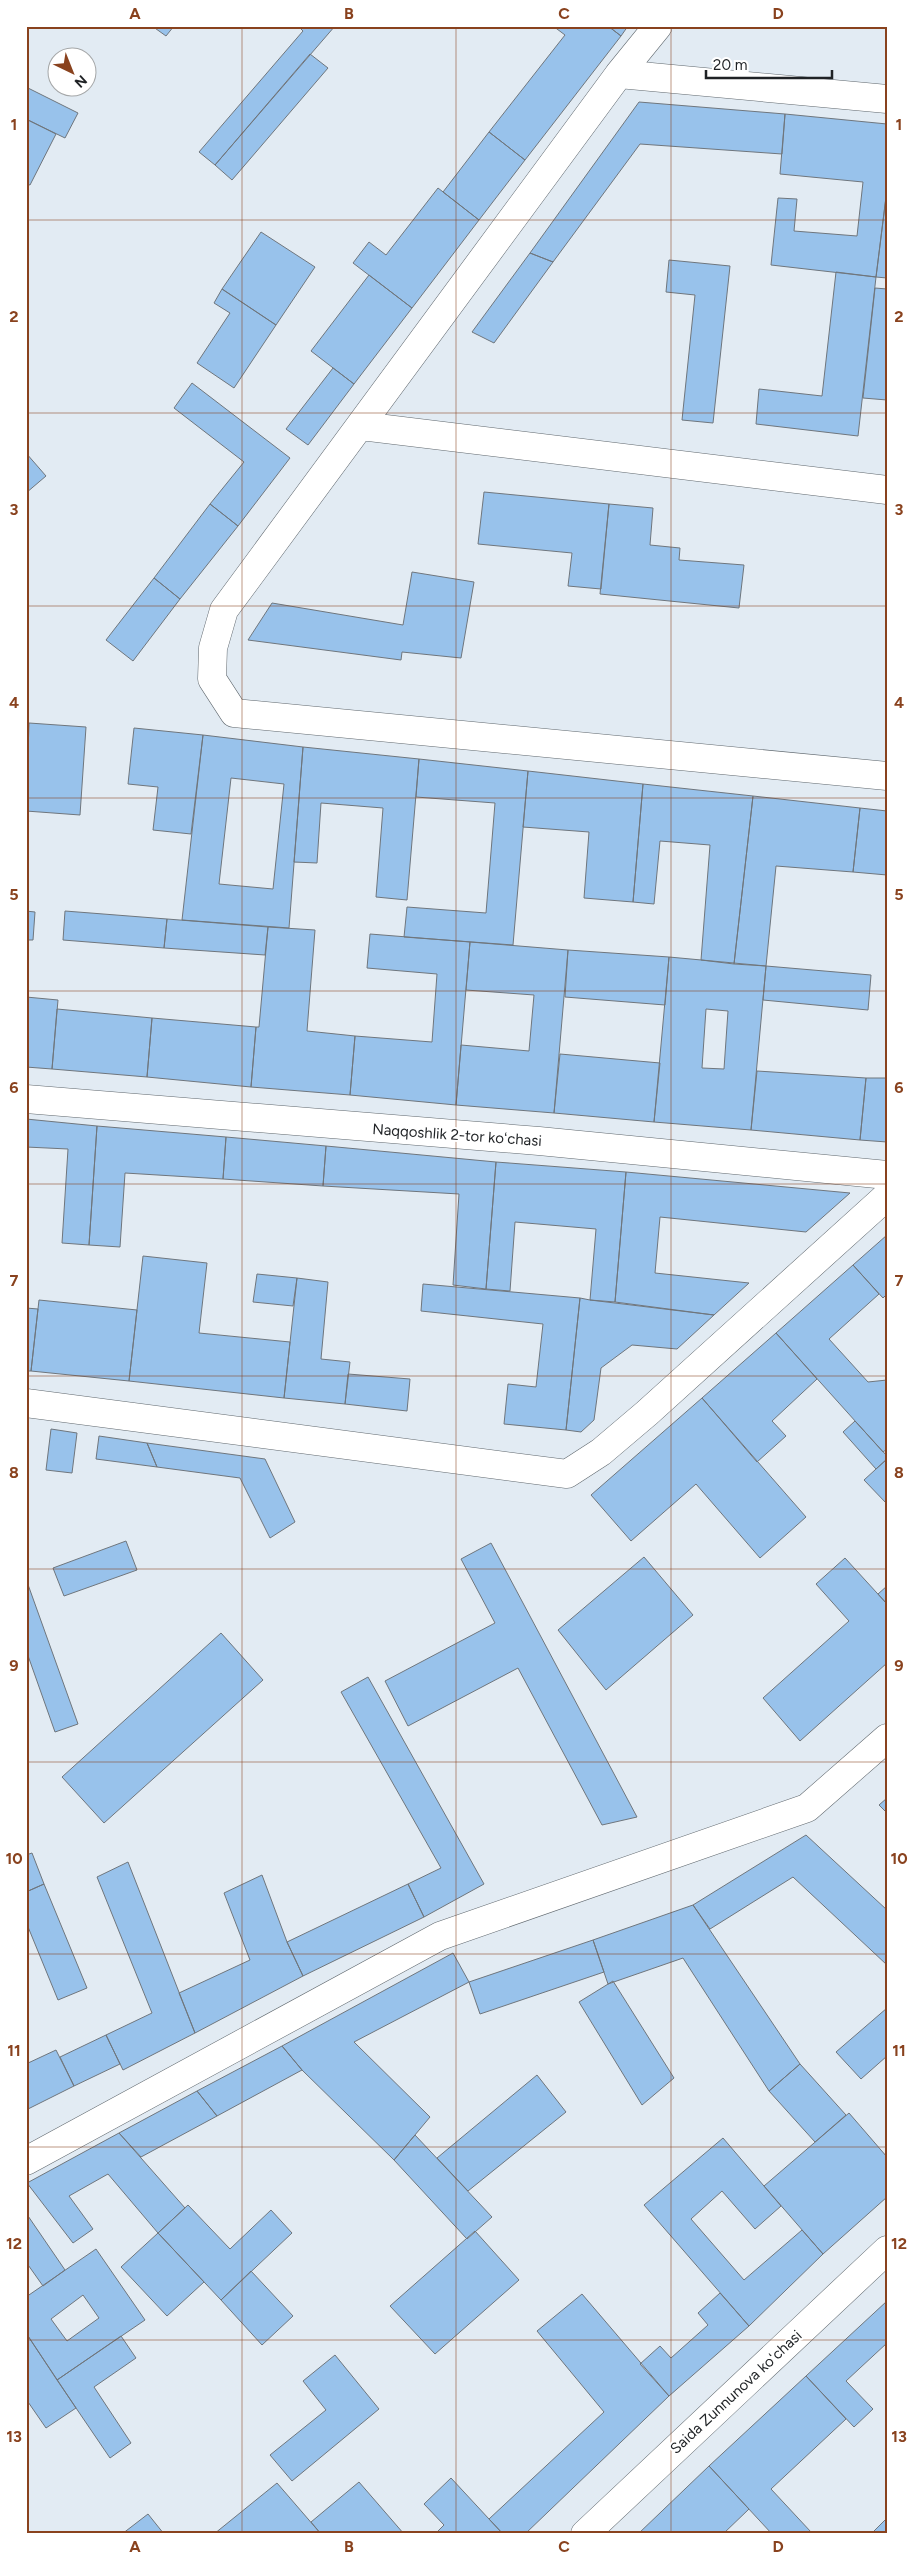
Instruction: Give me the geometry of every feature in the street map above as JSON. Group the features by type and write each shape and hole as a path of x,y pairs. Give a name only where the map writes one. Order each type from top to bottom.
{"street":[{"path":"658,26 619,74 224,610 213,648 212,679 234,713 887,776"},
{"path":"619,74 887,99"},
{"path":"361,426 887,490"},
{"name":"Naqqoshlik 2-tor koʻchasi","path":"26,1100 539,1141 887,1176"},
{"path":"26,1403 567,1474 601,1452 646,1413 887,1196"},
{"path":"26,2162 440,1936 808,1808 887,1738"},
{"name":"Saida Zunnunova koʻchasi","path":"585,2534 887,2250"}],"building":[{"path":"152,26 174,26 166,36"},
{"path":"298,26 335,26 215,165 199,152 303,31"},
{"path":"553,26 608,26 621,36 525,160 489,132 565,35"},
{"path":"608,26 628,26 621,36"},
{"path":"310,54 328,68 232,180 215,165"},
{"path":"26,87 78,113 65,138 26,119"},
{"path":"639,102 785,114 782,154 640,144 553,262 530,253"},
{"path":"785,114 887,124 887,189 876,277 771,265 778,198 797,199 794,231 857,236 863,182 780,174"},
{"path":"26,119 56,134 30,185 26,184"},
{"path":"489,132 525,160 479,220 443,192"},
{"path":"438,188 479,220 412,308 353,263 369,242 386,255"},
{"path":"887,189 887,278 876,277"},
{"path":"261,232 315,267 276,325 222,289"},
{"path":"530,253 553,262 494,343 472,332"},
{"path":"669,260 730,266 713,423 682,420 695,295 666,292"},
{"path":"836,272 876,277 858,436 756,424 759,389 822,396"},
{"path":"369,275 412,308 354,384 311,351"},
{"path":"875,288 887,289 887,400 863,398"},
{"path":"222,289 276,325 234,388 197,363 230,313 214,303"},
{"path":"333,368 354,384 308,445 286,429"},
{"path":"192,383 290,458 238,526 210,504 244,462 174,408"},
{"path":"26,453 46,476 26,493"},
{"path":"484,492 609,504 601,589 568,586 572,553 478,544"},
{"path":"210,504 238,526 180,599 154,578"},
{"path":"609,504 653,508 650,545 680,548 679,560 744,565 739,608 600,594"},
{"path":"412,572 474,582 461,658 402,652 401,660 248,640 272,603 403,625"},
{"path":"154,578 180,599 133,661 106,640"},
{"path":"29,723 86,727 80,815 26,811"},
{"path":"134,728 203,735 191,834 153,830 158,787 128,784"},
{"path":"203,735 303,747 289,928 182,920","holes":["231,778 284,784 273,889 219,884"]},
{"path":"303,747 419,759 407,900 376,897 383,808 321,803 317,863 294,862"},
{"path":"419,759 528,771 513,945 404,937 407,907 486,913 495,803 416,797"},
{"path":"528,771 643,784 633,902 584,898 589,832 523,827"},
{"path":"643,784 753,796 734,964 701,960 710,845 660,841 654,904 633,902"},
{"path":"753,796 860,808 853,872 776,866 766,966 734,964"},
{"path":"860,808 887,811 887,875 853,872"},
{"path":"26,911 35,912 33,940 26,940"},
{"path":"65,911 167,919 164,948 63,940"},
{"path":"167,919 268,927 265,955 164,948"},
{"path":"268,927 315,930 307,1031 355,1036 350,1095 251,1087 256,1027 259,1027"},
{"path":"370,934 470,942 456,1105 350,1095 355,1036 432,1042 437,974 367,968"},
{"path":"470,942 568,950 554,1113 456,1105 461,1045 529,1051 534,995 466,990"},
{"path":"568,950 669,957 665,1005 565,997"},
{"path":"669,957 766,966 751,1130 654,1122","holes":["706,1009 728,1011 724,1069 702,1068"]},
{"path":"766,966 871,975 868,1010 763,1000"},
{"path":"26,997 58,1000 52,1069 26,1067"},
{"path":"57,1009 152,1018 147,1077 52,1069"},
{"path":"152,1018 256,1027 251,1087 147,1077"},
{"path":"560,1054 660,1063 654,1122 554,1113"},
{"path":"757,1071 866,1078 860,1140 751,1130"},
{"path":"866,1078 887,1078 887,1142 860,1140"},
{"path":"26,1119 97,1126 89,1245 62,1243 68,1149 26,1147"},
{"path":"97,1126 226,1137 223,1179 125,1173 120,1247 89,1245"},
{"path":"226,1137 326,1146 323,1186 223,1179"},
{"path":"326,1146 496,1162 486,1289 453,1285 459,1194 323,1186"},
{"path":"496,1162 626,1172 615,1302 590,1300 596,1229 515,1222 510,1291 486,1289"},
{"path":"626,1172 850,1193 806,1232 660,1217 655,1273 749,1283 714,1315 615,1302"},
{"path":"887,1235 887,1294 883,1298 853,1265"},
{"path":"143,1256 207,1263 199,1333 290,1342 284,1398 129,1381"},
{"path":"853,1265 879,1294 829,1339 868,1382 887,1380 887,1449 883,1452 776,1333"},
{"path":"257,1274 297,1278 293,1306 253,1302"},
{"path":"297,1278 328,1282 321,1359 350,1362 345,1404 284,1398"},
{"path":"423,1284 580,1298 566,1430 504,1424 508,1384 536,1387 543,1324 421,1311"},
{"path":"580,1298 714,1315 677,1349 632,1345 601,1368 594,1420 581,1432 566,1430"},
{"path":"39,1300 137,1310 129,1381 31,1371"},
{"path":"26,1308 38,1309 31,1371 26,1371"},
{"path":"776,1333 817,1379 772,1421 786,1436 757,1462 702,1398"},
{"path":"348,1374 410,1379 407,1411 345,1404"},
{"path":"702,1398 806,1517 760,1558 696,1484 631,1541 591,1495"},
{"path":"855,1421 887,1456 887,1459 876,1469 843,1432"},
{"path":"51,1429 77,1433 72,1473 46,1470"},
{"path":"99,1436 147,1443 157,1467 96,1459"},
{"path":"147,1443 265,1459 295,1522 270,1538 240,1478 157,1467"},
{"path":"887,1459 887,1504 864,1480"},
{"path":"126,1541 137,1570 64,1596 53,1568"},
{"path":"491,1543 637,1817 602,1825 518,1668 408,1726 385,1681 495,1623 461,1559"},
{"path":"644,1557 693,1615 606,1690 558,1630"},
{"path":"845,1558 887,1604 887,1663 800,1741 763,1698 849,1621 816,1584"},
{"path":"26,1579 78,1724 55,1732 26,1650"},
{"path":"887,1586 887,1604 878,1594"},
{"path":"221,1633 263,1680 104,1823 62,1777"},
{"path":"368,1677 484,1884 424,1917 408,1884 441,1868 341,1692"},
{"path":"887,1798 887,1813 879,1805"},
{"path":"806,1835 887,1910 887,1965 793,1877 710,1929 693,1905"},
{"path":"32,1853 44,1884 26,1892 26,1855"},
{"path":"128,1862 195,2033 123,2070 106,2035 152,2013 97,1877"},
{"path":"262,1875 287,1942 303,1976 195,2033 179,1993 250,1960 224,1893"},
{"path":"44,1884 87,1988 58,2000 26,1922 26,1892"},
{"path":"408,1884 424,1917 303,1976 287,1942"},
{"path":"693,1905 800,2064 769,2091 683,1958 608,1984 593,1940"},
{"path":"593,1940 604,1972 480,2014 469,1982"},
{"path":"453,1953 469,1982 354,2042 430,2117 394,2160 302,2070 282,2046"},
{"path":"613,1981 674,2078 642,2105 579,2002"},
{"path":"887,2008 887,2056 861,2079 836,2052"},
{"path":"106,2035 120,2064 74,2086 60,2057"},
{"path":"282,2046 302,2070 217,2116 197,2091"},
{"path":"56,2050 74,2086 26,2110 26,2064"},
{"path":"800,2064 846,2115 815,2142 769,2091"},
{"path":"537,2075 566,2112 468,2191 437,2158"},
{"path":"197,2091 217,2116 141,2157 119,2133"},
{"path":"849,2113 887,2157 887,2197 823,2254 764,2186"},
{"path":"119,2133 185,2208 158,2233 108,2174 69,2196 93,2229 73,2243 27,2183"},
{"path":"415,2135 492,2217 467,2239 394,2160"},
{"path":"723,2138 781,2206 755,2229 722,2191 691,2219 744,2280 802,2230 823,2254 749,2326 644,2205"},
{"path":"188,2205 230,2249 271,2210 292,2233 221,2300 158,2233"},
{"path":"26,2213 65,2270 43,2286 26,2262"},
{"path":"475,2231 519,2280 435,2354 390,2306"},
{"path":"158,2233 204,2282 167,2316 121,2267"},
{"path":"96,2249 145,2320 57,2380 26,2333 26,2297","holes":["83,2295 99,2318 67,2341 51,2319"]},
{"path":"251,2271 293,2316 262,2345 221,2300"},
{"path":"720,2293 749,2326 669,2396 640,2364 660,2346 671,2358 708,2325 698,2313"},
{"path":"582,2294 669,2396 525,2534 503,2534 489,2519 604,2412 537,2331"},
{"path":"887,2301 887,2343 846,2381 873,2409 854,2427 806,2376"},
{"path":"26,2333 76,2408 46,2428 26,2399"},
{"path":"121,2336 136,2358 94,2387 131,2443 110,2458 57,2380"},
{"path":"335,2355 379,2409 292,2481 270,2455 326,2410 303,2381"},
{"path":"806,2376 846,2419 771,2489 811,2532 772,2534 709,2466"},
{"path":"709,2466 749,2509 723,2534 638,2534"},
{"path":"451,2478 503,2534 435,2534 444,2525 424,2504"},
{"path":"359,2482 404,2534 321,2534 311,2522"},
{"path":"277,2483 321,2534 214,2534"},
{"path":"148,2514 164,2534 122,2534"},
{"path":"887,2518 887,2534 871,2534"}]}
